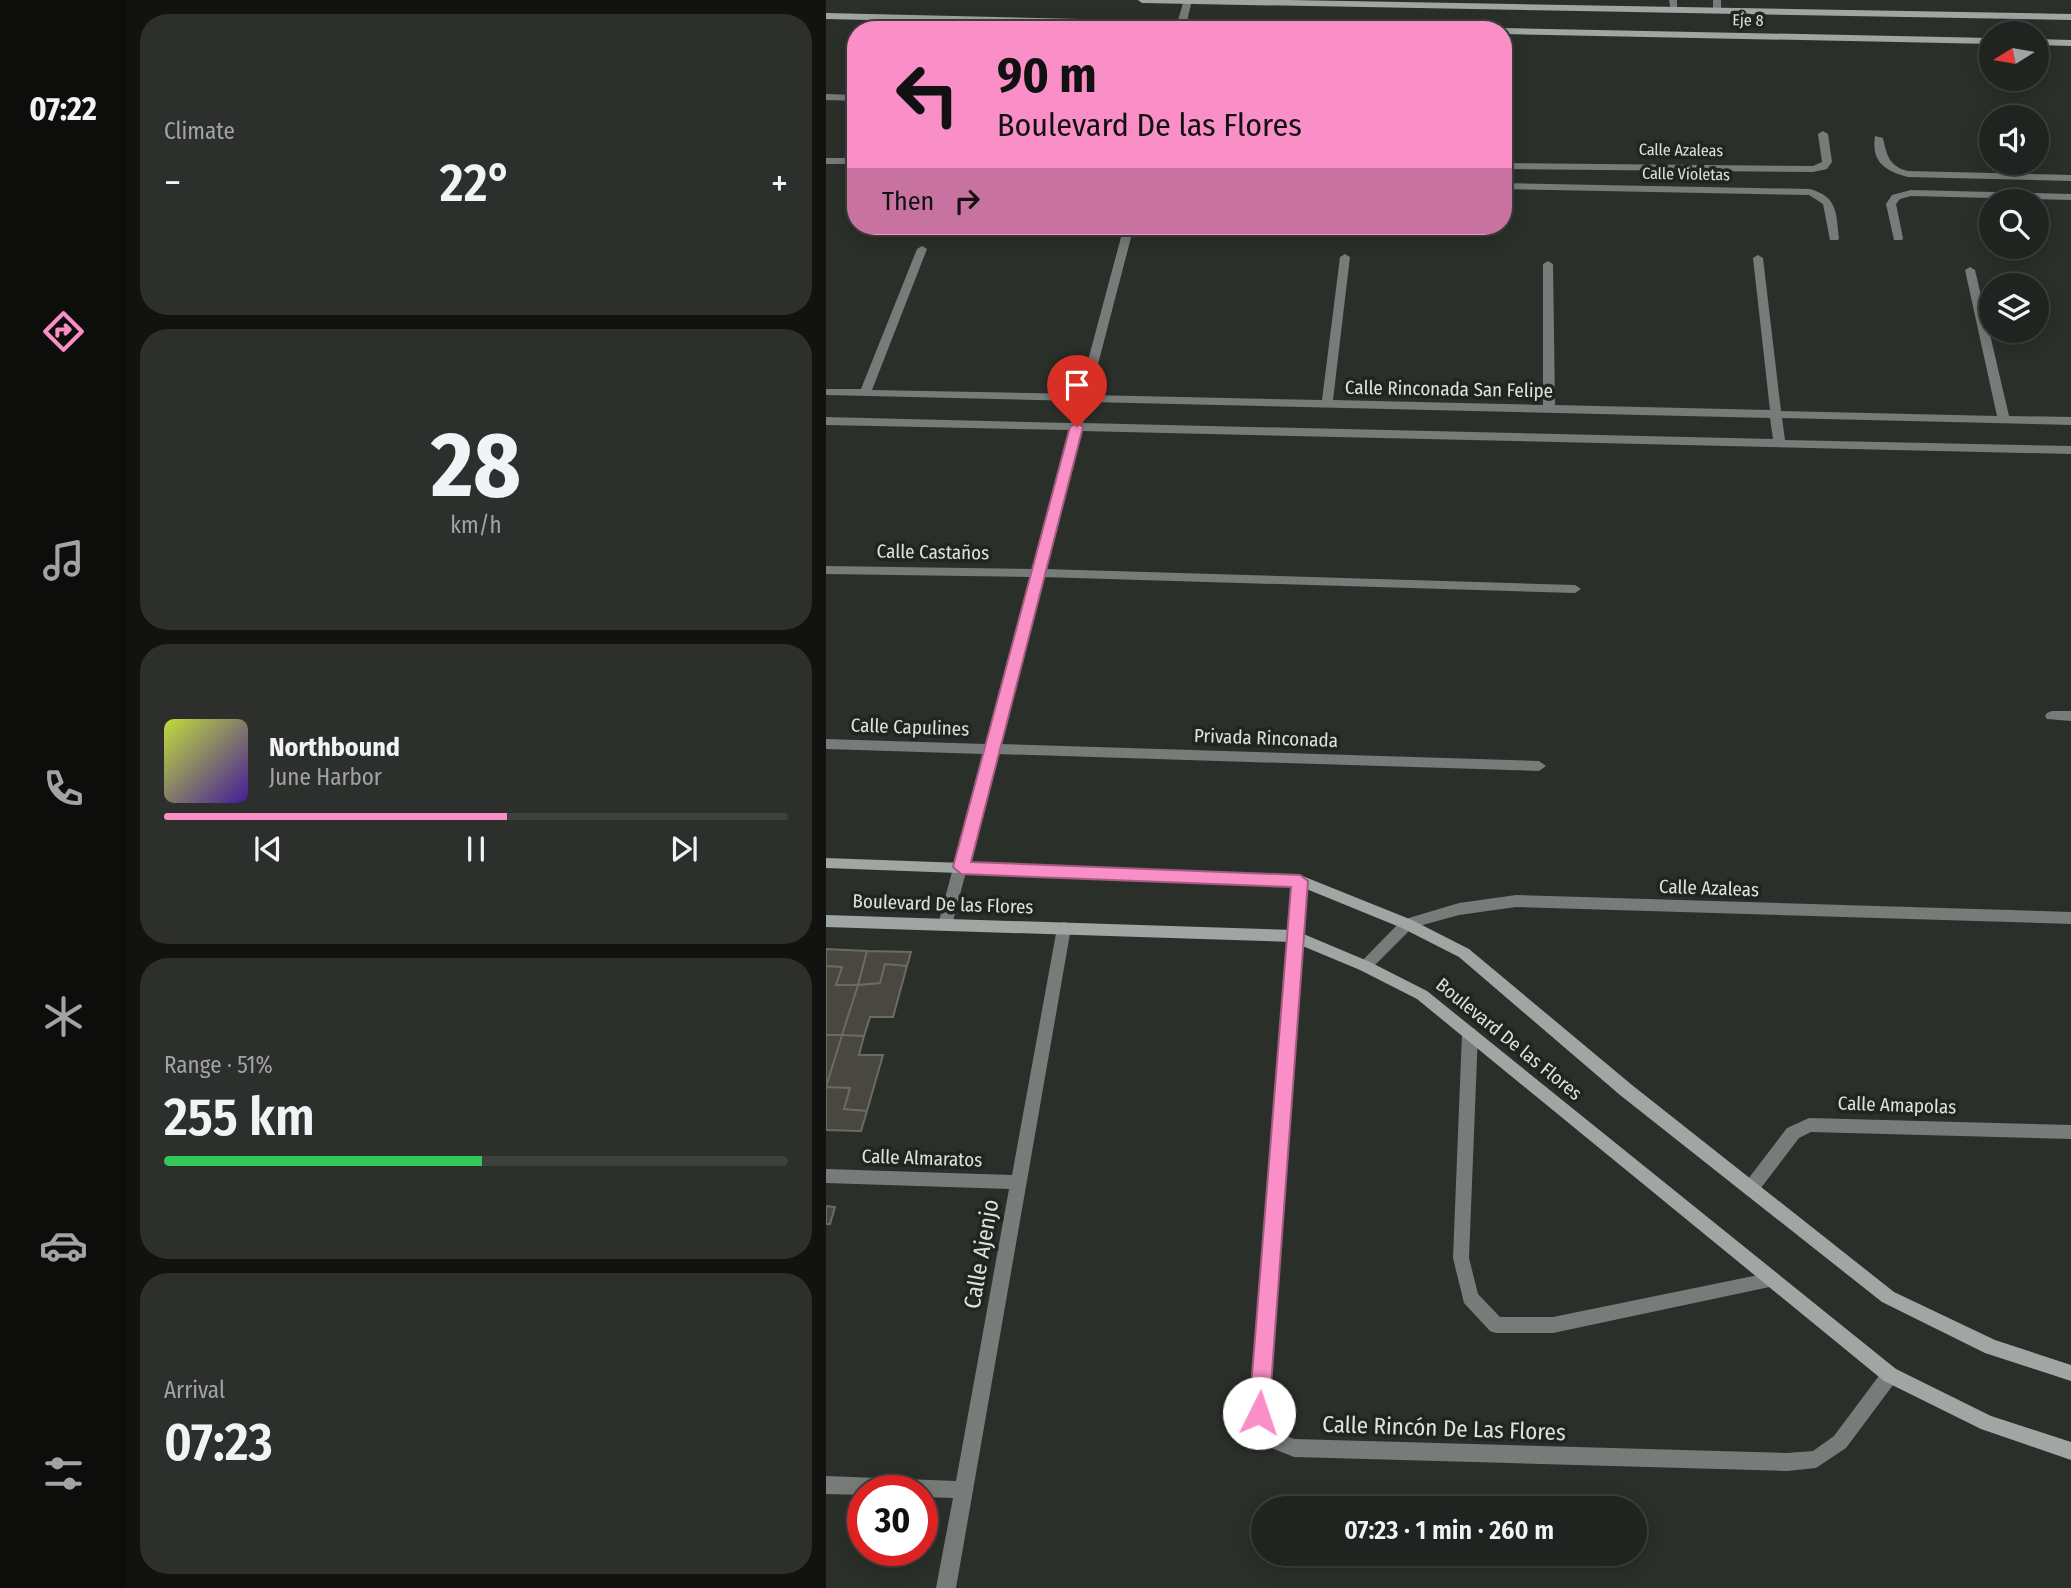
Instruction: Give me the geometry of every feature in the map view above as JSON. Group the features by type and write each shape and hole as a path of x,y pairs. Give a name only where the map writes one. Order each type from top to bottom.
{"main road":[{"name":"Eje 8","path":"1142,0 1717,5 2071,17"},
{"path":"826,16 987,21"},
{"name":"Eje 8","path":"1512,31 1979,41"},
{"path":"2049,42 2071,43"},
{"name":"Boulevard De las Flores","path":"826,863 1300,881 1407,924 1464,953 1626,1090 1888,1297 1991,1348 2071,1373"},
{"name":"Boulevard De las Flores","path":"826,921 1294,936 1365,966 1422,995 1890,1375 1987,1423 2071,1451"}],"street":[{"path":"1183,21 1188,0"},
{"path":"826,97 847,98"},
{"name":"Calle Azaleas","path":"1512,166 1813,169 1823,167 1827,162 1823,134"},
{"path":"1878,138 1883,163 1892,170 1908,174 2071,178"},
{"path":"826,161 847,162"},
{"name":"Calle Violetas","path":"1512,186 1810,192 1822,195 1829,201 1834,238"},
{"path":"1898,238 1891,204 1896,197 1911,193 2071,197"},
{"path":"945,925 1127,235"},
{"path":"865,393 922,249"},
{"path":"1328,404 1345,257"},
{"path":"1758,258 1779,443"},
{"path":"1548,264 1549,409"},
{"path":"1970,270 2004,420"},
{"name":"Calle Rinconada San Felipe","path":"826,392 2071,421"},
{"path":"826,421 2071,450"},
{"name":"Calle Castaños","path":"826,570 1039,573"},
{"path":"1039,573 1575,589"},
{"path":"2052,716 2071,716"},
{"name":"Calle Capulines","path":"826,744 992,749"},
{"name":"Privada Rinconada","path":"992,749 1539,766"},
{"name":"Calle Rincón De Las Flores","path":"1300,881 1259,1413 1265,1437 1294,1448 1787,1462 1816,1459 1840,1442 1890,1375"},
{"name":"Calle Azaleas","path":"1365,966 1407,924 1459,909 1516,901 2071,918"},
{"name":"Calle Ajenjo","path":"946,1588 1064,928"},
{"path":"1470,1033 1461,1258 1471,1298 1496,1325 1553,1325 1773,1280"},
{"name":"Calle Amapolas","path":"1751,1188 1793,1133 1810,1125 2071,1132"},
{"name":"Calle Almaratos","path":"826,1176 1017,1182"},
{"path":"826,1485 962,1490"}],"building":[{"path":"826,949 867,951 858,985 836,985 842,967 826,966"},
{"path":"867,951 911,952 907,966 885,964 880,983 858,985"},
{"path":"885,964 907,966 893,1017 870,1017 864,1036 842,1035 858,985 880,983"},
{"path":"826,966 842,967 836,985 858,985 842,1035 826,1035"},
{"path":"826,1035 842,1035 826,1087"},
{"path":"842,1035 864,1036 859,1055 883,1055 867,1111 844,1109 850,1088 826,1087"},
{"path":"826,1087 850,1088 844,1109 867,1111 861,1131 826,1130"},
{"path":"826,1206 835,1207 830,1224 826,1224"}],"route":[{"path":"1077,427 961,867 1300,881 1259,1413"}]}
